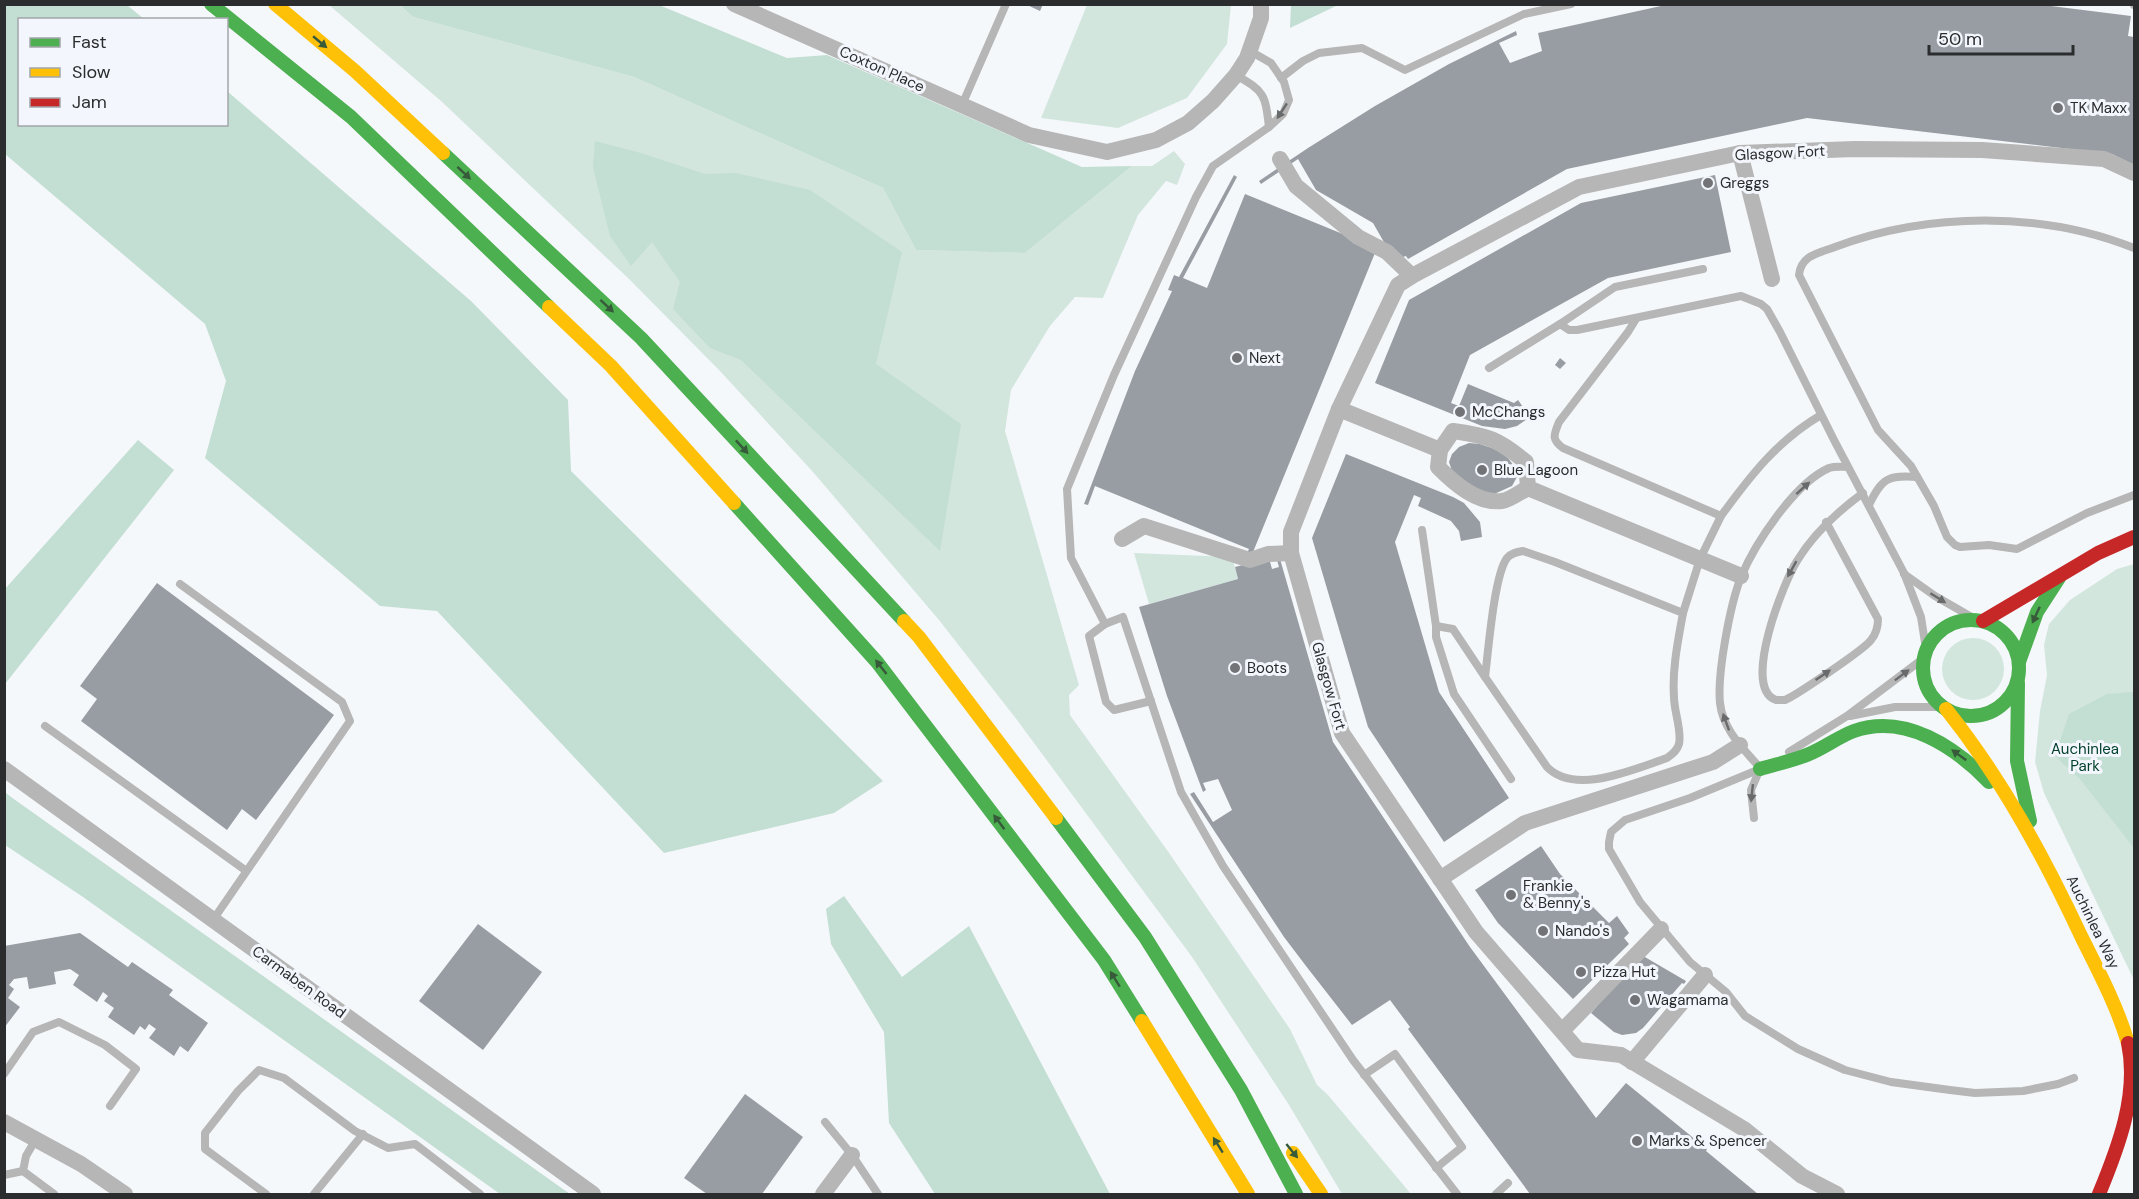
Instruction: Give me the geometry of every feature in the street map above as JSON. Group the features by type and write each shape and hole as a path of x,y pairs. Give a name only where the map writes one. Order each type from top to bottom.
{"main road":[{"path":"211,4 351,117 611,366 877,662 1104,960 1248,1194"},
{"path":"275,4 355,71 641,338 919,637 1145,937 1241,1090 1296,1194"},
{"path":"1979,620 2120,541 2134,537"},
{"path":"2019,662 2015,647 1998,627 1979,620 1955,622 1933,638 1925,654 1923,672 1926,686 1944,708 1966,716 1987,714 2003,705 2013,693 2018,681 2019,662 2037,612 2062,573"},
{"name":"Auchinlea Way","path":"2018,681 2018,761 2034,838"},
{"name":"Auchinlea Way","path":"1944,708 1979,749 2034,838 2112,999 2129,1049 2130,1095 2116,1152 2099,1194"},
{"path":"1760,769 1799,759 1855,731 1876,727 1897,728 1931,738 1956,753 1985,777 2016,810"},
{"path":"1241,1090 1301,1163 1321,1194"}],"street":[{"name":"Coxton Place","path":"734,4 1029,135 1107,152 1156,140 1188,123 1213,101 1236,75 1247,58 1261,18 1261,4"},
{"name":"Glasgow Fort","path":"1632,1062 1621,1055 1578,1050 1476,932 1342,733 1291,553 1291,532 1339,409 1398,285 1579,187 1740,153 1855,149 1982,150 2104,159 2134,173"},
{"path":"1740,153 1772,279"},
{"path":"1280,159 1296,186 1358,237 1387,252 1412,276"},
{"path":"1339,409 1440,450"},
{"path":"1528,488 1526,462 1502,442 1480,435 1453,431 1440,450 1438,467 1451,480 1475,495 1488,500 1503,501 1528,488 1741,576"},
{"path":"1122,539 1144,526 1250,560 1268,554 1291,553"},
{"path":"1440,879 1525,823 1713,762 1740,745"},
{"name":"Carmaben Road","path":"4,770 593,1194"},
{"path":"1562,1031 1661,928"},
{"path":"1705,975 1632,1062 1744,1129 1802,1176 1837,1194"},
{"path":"4,1122 81,1164 125,1194"},
{"path":"823,1194 852,1155"}],"lane":[{"path":"962,105 1006,4"},
{"path":"1281,78 1303,61 1319,53 1362,48 1405,70 1524,14 1571,4"},
{"path":"1105,624 1071,558 1067,489 1119,364 1196,197 1213,166 1269,127 1283,114 1289,100 1281,78 1271,63 1250,51"},
{"path":"1236,75 1257,88 1266,100 1269,127"},
{"path":"2134,248 2118,241 2063,228 2020,223 1964,221 1883,232 1844,243 1809,257 1803,261 1799,271 1800,278 1878,429 1901,453 1917,477 1934,506 1947,537 1955,545 1960,547 1989,545 2017,549 2087,513 2134,495"},
{"path":"1490,368 1615,287 1702,269"},
{"path":"1560,324 1569,330 1577,330 1736,297 1748,298 1761,304 1776,324 1847,467 1904,573 1921,617 1925,654 1847,716 1760,769 1690,798 1625,820 1611,832 1610,849 1640,902 1690,962 1726,992 1744,1016 1798,1049 1845,1070 1891,1083 1975,1092 2022,1091 2074,1078"},
{"path":"1636,319 1559,422 1555,433 1556,442 1563,448 1592,462 1721,516"},
{"path":"1436,626 1453,628 1546,767 1554,775 1568,780 1590,780 1667,758 1679,745 1673,697 1677,645 1683,613 1700,559 1721,516 1747,480 1776,448 1821,415"},
{"path":"1760,769 1727,728 1720,704 1726,639 1741,576 1763,536 1788,502 1804,486 1829,469 1847,467"},
{"path":"1869,505 1887,479 1895,476 1917,477"},
{"path":"1826,522 1878,619 1877,631 1865,647 1791,696 1778,700 1769,694 1763,683 1763,669 1773,616 1782,590 1797,560 1826,522 1863,493"},
{"path":"1422,530 1436,637 1454,694 1511,779"},
{"path":"1485,677 1491,621 1499,581 1507,558 1517,552 1523,551 1555,562 1683,613"},
{"path":"1904,573 1935,596 1979,620"},
{"path":"180,584 342,702 350,721 245,870 213,920"},
{"path":"1151,701 1114,710 1106,702 1089,636 1105,624 1123,617 1151,701 1181,792 1223,866 1364,1075 1457,1194"},
{"path":"1847,716 1895,707 1944,708"},
{"path":"45,726 245,870"},
{"path":"1754,818 1751,790 1760,769"},
{"path":"4,1074 33,1032 59,1022 105,1045 136,1069 110,1106"},
{"path":"1364,1075 1395,1054 1462,1148 1436,1168"},
{"path":"266,1194 205,1149 205,1133 238,1091 259,1070 284,1078 355,1131 388,1148 415,1144 480,1194"},
{"path":"825,1122 852,1155 878,1194"},
{"path":"314,1194 363,1134"},
{"path":"23,1171 26,1156 36,1139"},
{"path":"4,1175 23,1171 54,1194"},
{"path":"1496,1194 1508,1183"}],"green space":[{"path":"5,4 127,5 143,18 18,18 18,126 228,126 228,92 471,301 568,400 571,471 883,781 834,813 664,853 437,611 380,606 205,458 226,381 205,324 5,154"},
{"path":"1291,4 1338,5 1290,28"},
{"path":"329,5 400,5 413,17 634,77 883,188 916,250 1025,253 1132,166 1152,166 1174,151 1185,164 1177,185 1166,181 1138,215 1103,298 1075,297 1050,326 1011,390 1005,431 1079,685 1069,695 1070,715 1167,850 1290,1029 1317,1085 1411,1194 1342,1194 1289,1105 1192,957 1017,720 939,620 813,472 719,370 629,279 441,101"},
{"path":"400,5 659,5 787,58 827,55 1082,167 1132,166 1025,253 916,250 883,188 634,77 413,17"},
{"path":"1087,5 1231,5 1227,44 1187,98 1118,128 1041,118"},
{"path":"595,141 705,174 736,173 810,190 902,252 876,364 961,424 940,551 741,360 710,348 673,309 680,282 652,242 631,266 610,236 593,167"},
{"path":"138,440 174,470 5,684 5,589"},
{"path":"1134,553 1232,557 1238,579 1149,604"},
{"name":"Auchinlea Park","path":"2134,564 2134,980 2044,793 2035,762 2040,711 2047,675 2044,645 2049,624 2070,600 2117,569"},
{"path":"1973,638 1995,647 2004,669 1995,691 1973,700 1951,691 1942,669 1951,647"},
{"path":"2134,692 2134,848 2080,779 2055,756 2069,714 2107,694"},
{"path":"5,792 570,1194 500,1194 83,897 5,845"},
{"path":"844,896 902,977 969,926 1110,1194 935,1194 889,1123 884,1032 831,944 826,909"}],"building":[{"path":"1025,4 1043,4 1040,11"},
{"path":"1670,4 2035,4 2131,16 2128,36 2134,37 2134,165 2112,154 1807,118 1567,169 1408,259 1406,256 1403,257 1389,251 1373,223 1316,190 1298,159 1261,184 1259,181 1375,106 1449,64 1516,31 1517,35 1499,43 1510,63 1542,51 1538,33"},
{"path":"1234,175 1237,177 1183,278 1207,288 1245,194 1377,248 1251,557 1246,555 1249,549 1095,486 1088,505 1084,504 1135,371 1172,291 1168,290 1174,275 1179,277"},
{"path":"1715,175 1731,252 1608,278 1470,355 1451,403 1459,406 1468,384 1514,403 1518,400 1530,417 1517,426 1505,429 1482,426 1375,383 1409,300 1581,203"},
{"path":"1560,358 1566,363 1560,369 1555,365"},
{"path":"1469,443 1495,449 1508,458 1514,466 1517,477 1512,486 1492,495 1476,491 1452,471 1449,462 1452,454 1459,447"},
{"path":"1346,454 1453,497 1464,503 1480,522 1482,537 1461,541 1459,531 1451,521 1418,506 1421,498 1414,495 1395,542 1439,692 1509,798 1444,842 1368,727 1312,538"},
{"path":"1269,558 1272,569 1279,567 1277,560 1280,559 1333,742 1470,947 1596,1118 1626,1083 1758,1194 1530,1194 1408,1029 1410,1027 1390,1000 1352,1025 1306,966 1284,937 1190,794 1194,792 1213,822 1232,810 1218,779 1203,783 1206,790 1203,792 1167,696 1139,607 1238,579 1235,567"},
{"path":"157,583 334,715 256,820 242,809 227,830 81,721 97,699 80,686"},
{"path":"1541,846 1560,874 1609,923 1617,916 1629,933 1624,938 1629,944 1573,999 1498,923 1475,890"},
{"path":"478,924 542,972 483,1050 419,1001"},
{"path":"80,933 128,967 132,962 173,990 169,995 208,1023 188,1052 180,1046 174,1056 149,1038 156,1029 149,1024 145,1030 140,1026 134,1035 108,1017 114,1008 104,1001 108,996 103,992 97,1002 73,985 79,975 70,969 54,972 56,984 29,989 27,977 14,979 9,985 14,989 8,998 20,1007 4,1028 4,946"},
{"name":"Wagamama","path":"1638,953 1686,981 1643,1028 1636,1033 1622,1035 1614,1032 1591,1013 1639,958"},
{"path":"745,1094 803,1137 762,1194 707,1194 684,1178"}],"traffic: fast":[{"path":"211,4 351,117 549,307"},
{"path":"443,153 641,338 904,621"},
{"path":"734,503 877,662 1104,960 1142,1021"},
{"path":"2019,662 2037,612 2059,578"},
{"path":"1971,620 1989,623 2005,634 2016,650 2019,668 2016,686 2005,702 1989,713 1971,716 1953,713 1937,702 1926,686 1923,668 1926,650 1937,634 1953,623 1971,620"},
{"path":"2018,683 2017,761 2030,821"},
{"path":"1760,769 1815,752 1854,731 1892,726 1910,730 1945,746 1976,769 1989,782"},
{"path":"1056,818 1145,937 1241,1090 1296,1194"}],"traffic: slow":[{"path":"275,4 355,71 443,153"},
{"path":"549,307 611,366 734,503"},
{"path":"904,621 919,637 1056,818"},
{"path":"1946,709 1986,763 2037,848 2107,989 2128,1043"},
{"path":"1142,1021 1248,1194"},
{"path":"1293,1153 1321,1194"}],"traffic: jam":[{"path":"1983,621 2098,553 2134,537"},
{"path":"2099,1194 2113,1158 2129,1101 2131,1062 2128,1043"}],"place":[{"name":"TK Maxx","path":"2058,108"},
{"name":"Greggs","path":"1708,183"},
{"name":"Next","path":"1237,358"},
{"name":"McChangs","path":"1460,412"},
{"name":"Blue Lagoon","path":"1482,470"},
{"name":"Boots","path":"1235,668"},
{"name":"Frankie & Benny's","path":"1511,895"},
{"name":"Nando's","path":"1543,931"},
{"name":"Pizza Hut","path":"1581,972"},
{"name":"Wagamama","path":"1635,1000"},
{"name":"Marks & Spencer","path":"1637,1141"}]}
